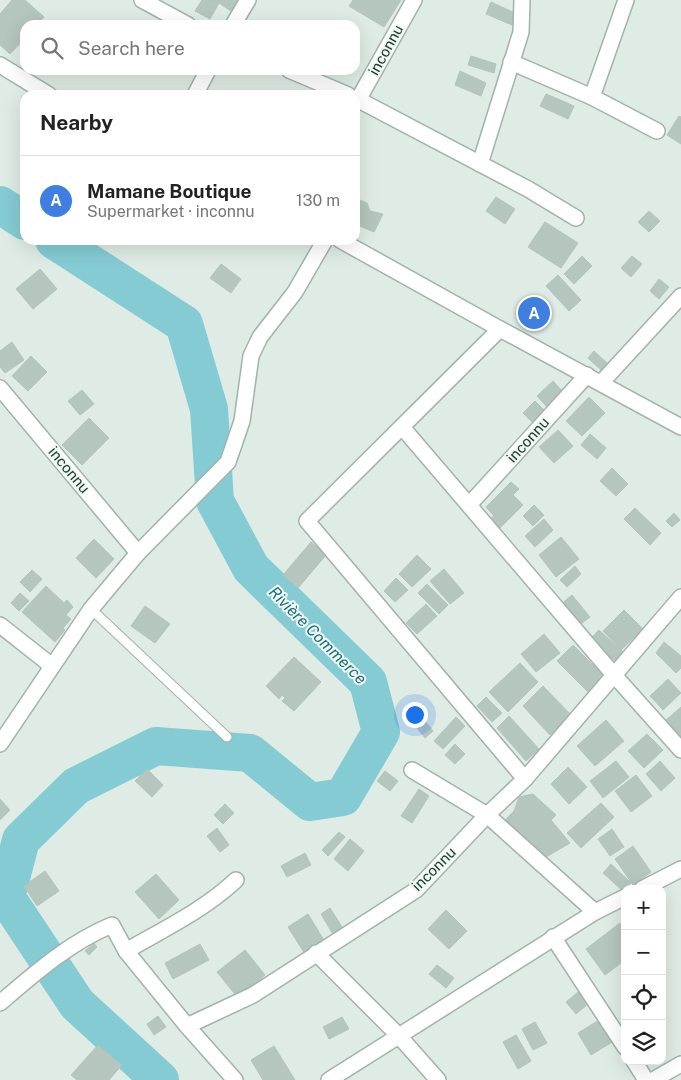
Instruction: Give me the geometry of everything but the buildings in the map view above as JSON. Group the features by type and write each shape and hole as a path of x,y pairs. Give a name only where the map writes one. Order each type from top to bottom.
{"street":[{"path":"142,0 179,20"},
{"path":"237,20 248,0"},
{"name":"inconnu","path":"359,90 414,0"},
{"path":"480,164 521,32 522,0"},
{"path":"592,97 626,0"},
{"path":"511,62 592,97 656,131"},
{"path":"0,65 41,90"},
{"path":"198,90 205,75"},
{"path":"301,75 335,90"},
{"path":"360,101 528,189 576,218"},
{"path":"0,744 90,609 138,553 228,462 242,421 251,356 260,337 295,292 322,245"},
{"path":"349,245 681,427"},
{"path":"602,383 681,296"},
{"path":"500,329 307,521 525,779"},
{"name":"inconnu","path":"469,505 587,375"},
{"name":"inconnu","path":"0,388 138,553"},
{"path":"402,427 614,675 681,750"},
{"name":"inconnu","path":"187,1026 253,995 416,890 487,815 525,779 681,597"},
{"path":"0,625 52,666"},
{"path":"412,770 487,815 595,912"},
{"path":"650,885 681,869"},
{"path":"126,951 219,896 236,880"},
{"path":"329,1080 553,937 621,899"},
{"path":"0,1003 38,970 93,933 112,925 126,951 187,1026 235,1080"},
{"path":"553,937 621,1041"},
{"path":"316,953 399,1036 438,1080"},
{"path":"653,1080 681,1064"},
{"path":"637,1065 646,1080"}],"lane":[{"path":"90,609 227,737"}],"waterway":[{"name":"Rivière Commerce","path":"0,205 20,218"},
{"name":"Rivière Commerce","path":"62,245 184,324 209,409 215,501 251,568 368,682 381,732 343,797 310,802 250,753 156,746 76,786 21,840 6,897 77,1004 160,1080"}],"place":[{"name":"Mamane Boutique","path":"534,313"}]}
